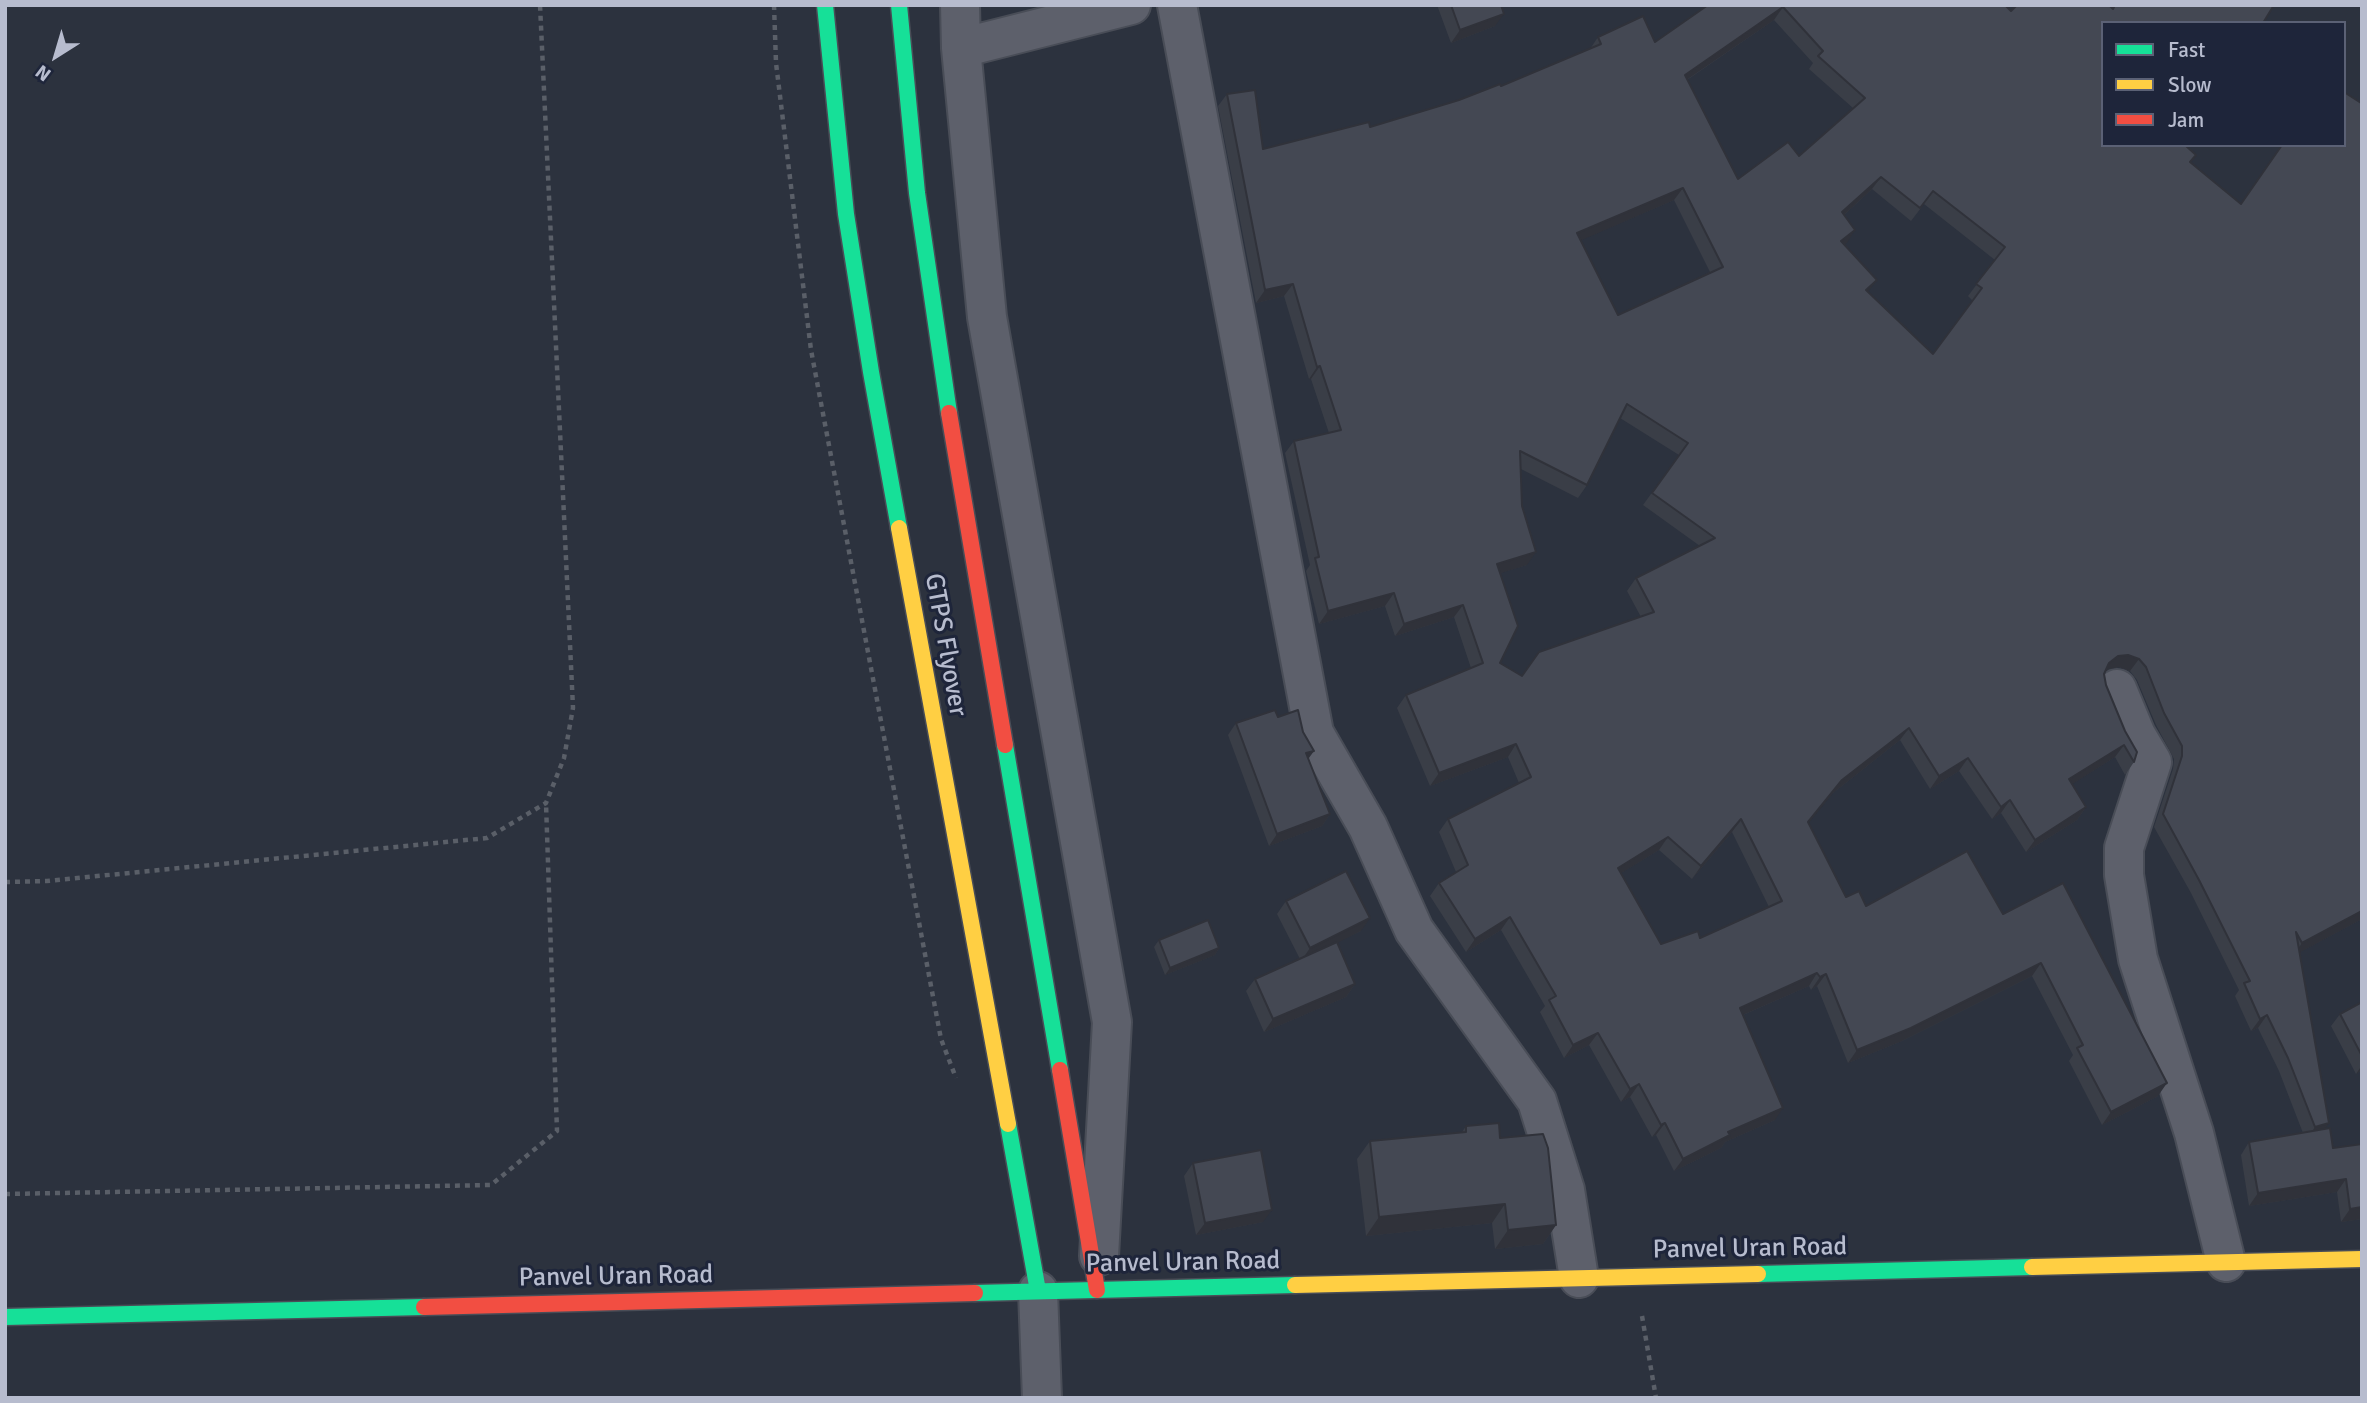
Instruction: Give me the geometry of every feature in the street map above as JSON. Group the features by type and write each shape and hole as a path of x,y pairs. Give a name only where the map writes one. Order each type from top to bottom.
{"main road":[{"name":"GTPS Flyover","path":"825,5 846,214 871,372 1038,1291"},
{"name":"GTPS Flyover","path":"899,5 915,180 937,350 1097,1290"},
{"name":"Panvel Uran Road","path":"5,1317 2362,1259"}],"street":[{"path":"960,5 961,48 987,317 1112,1022 1097,1290"},
{"path":"961,48 1131,5"},
{"path":"1177,5 1314,733 1368,827 1413,930 1537,1101 1565,1190 1579,1278"},
{"path":"2117,689 2136,735 2152,762 2124,848 2124,875 2138,959 2194,1133 2226,1262"},
{"path":"1038,1291 1042,1398"}],"path":[{"path":"5,1194 491,1185 557,1131 545,803 564,758 573,708 540,5"},
{"path":"774,5 776,63 811,350 941,1039 961,1089"},
{"path":"5,882 47,881 486,838 545,803"},
{"path":"1636,1277 1656,1398"}],"building":[{"path":"1451,5 1501,5 1504,14 1460,30"},
{"path":"1708,5 2005,5 2011,11 2017,5 2109,5 2113,9 2115,5 2274,5 2264,21 2101,21 2101,147 2187,147 2196,155 2190,162 2241,204 2281,147 2346,147 2346,93 2362,102 2362,911 2302,943 2296,932 2329,1123 2315,1127 2288,1058 2267,1015 2260,1019 2244,983 2250,981 2163,814 2182,756 2182,746 2164,713 2146,667 2139,659 2128,655 2118,656 2109,663 2104,674 2125,731 2137,752 2134,762 2124,745 2069,779 2086,807 2035,840 2010,800 2001,807 1968,758 1939,776 1909,728 1842,780 1808,822 1846,897 1859,891 1866,906 1967,851 2003,914 2063,883 2167,1083 2111,1112 2077,1048 2083,1045 2041,963 1911,1028 1857,1050 1826,974 1820,977 1817,973 1740,1008 1783,1108 1728,1132 1730,1135 1683,1159 1665,1123 1661,1125 1639,1084 1630,1089 1598,1033 1573,1045 1549,1000 1556,996 1510,917 1475,939 1439,883 1468,865 1448,819 1531,777 1516,744 1439,773 1406,695 1483,663 1463,605 1404,624 1394,593 1328,611 1315,558 1319,557 1294,441 1341,430 1320,366 1317,367 1293,284 1265,290 1227,94 1255,90 1263,149 1369,122 1370,127 1459,100 1500,84 1501,86 1601,44 1598,37 1643,16 1655,42","holes":["1783,7 1823,51 1818,56 1865,98 1799,156 1788,142 1738,179 1685,75","1881,177 1920,208 1933,191 2005,247 1976,284 1982,288 1933,354 1866,290 1877,280 1841,241 1855,230 1842,212","1683,188 1723,267 1618,315 1577,233","1627,404 1688,443 1652,493 1715,538 1636,578 1654,612 1539,652 1522,676 1500,663 1518,626 1497,564 1536,552 1522,506 1520,451 1587,485","1741,819 1782,901 1700,938 1698,931 1661,944 1618,868 1668,837 1701,866"]},
{"path":"1275,710 1278,717 1298,710 1303,732 1314,751 1306,753 1330,814 1277,834 1236,723"},
{"path":"1346,871 1370,918 1310,948 1286,901"},
{"path":"1208,920 1219,948 1170,968 1159,940"},
{"path":"1337,942 1355,984 1273,1019 1255,979"},
{"path":"2362,1002 2362,1056 2340,1014"},
{"path":"1499,1123 1500,1138 1543,1134 1548,1148 1556,1225 1508,1230 1505,1204 1379,1217 1370,1141 1466,1132 1466,1126"},
{"path":"2330,1128 2333,1148 2362,1144 2362,1207 2350,1209 2346,1179 2258,1193 2249,1142"},
{"path":"1261,1150 1272,1210 1205,1223 1193,1163"}],"traffic: fast":[{"path":"825,5 846,214 899,528"},
{"path":"899,5 917,193 949,413"},
{"path":"1005,745 1060,1070"},
{"path":"1008,1124 1038,1291"},
{"path":"1758,1274 2032,1267"},
{"path":"975,1293 1295,1285"},
{"path":"5,1317 424,1307"}],"traffic: slow":[{"path":"899,528 1008,1124"},
{"path":"2032,1267 2362,1259"},
{"path":"1295,1285 1758,1274"}],"traffic: jam":[{"path":"949,413 1005,745"},
{"path":"1060,1070 1097,1290"},
{"path":"424,1307 975,1293"}]}
